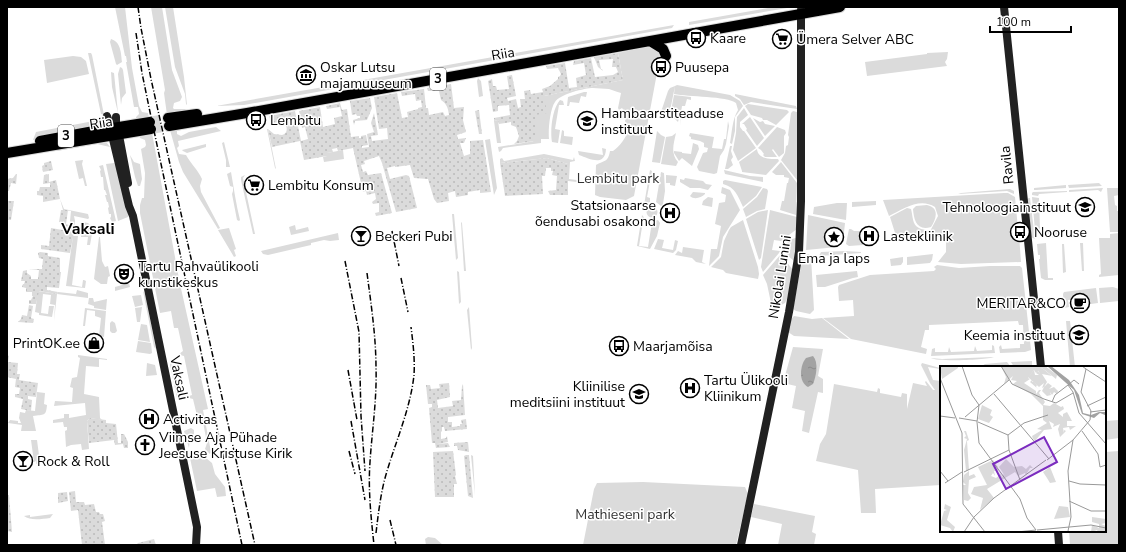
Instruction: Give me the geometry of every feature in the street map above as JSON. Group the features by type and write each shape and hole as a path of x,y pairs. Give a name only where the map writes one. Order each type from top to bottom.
{"highway":[{"name":"Riia","path":"812,7 801,12 650,41 254,112 169,122 746,17 801,12 840,7"},
{"path":"650,41 663,49 666,52 666,56"},
{"name":"Riia","path":"7,153 149,124"},
{"name":"Riia","path":"7,148 95,134"}],"street":[{"name":"Ravila","path":"1004,7 1041,366"},
{"name":"Nikolai Lunini","path":"741,545 788,319 799,252 801,201 801,12"},
{"path":"114,130 120,121 132,128 118,147 95,134 103,126 114,130 139,127 149,124"},
{"name":"Vaksali","path":"114,130 197,527 196,545"},
{"path":"1058,532 1059,545"}],"green space":[{"path":"115,7 125,7 132,68 139,106 142,112 148,113 149,118 136,120 136,117 139,114 138,107 134,107 126,56"},
{"path":"151,7 162,7 172,70 182,97 180,101 174,103 173,108 186,109 184,111 167,115 164,93 165,90"},
{"path":"165,7 173,7 187,105 185,94 175,67"},
{"path":"774,7 793,7 689,25 689,22"},
{"path":"674,25 672,28 244,105 216,106"},
{"path":"111,39 119,45 121,52 122,62 117,65 110,42"},
{"name":"Lembitu park","path":"650,46 659,52 660,57 634,196 626,200 595,195 596,165 608,158 610,151 613,151 620,144 629,129 625,121 627,115 622,108 619,110 618,108 621,93 610,89 589,88 562,96 553,105 549,125 549,139 541,139 541,143 503,148 499,152 498,147 535,141 535,115 544,96 623,80 618,53"},
{"path":"948,52 945,62 947,66 867,76 865,62 927,53"},
{"path":"88,53 91,53 92,55 104,115 101,114"},
{"path":"618,53 623,80 544,96 547,113 535,115 535,141 514,144 519,136 516,127 511,125 511,122 499,124 498,120 494,121 494,118 510,115 509,105 498,106 498,111 493,112 488,81 492,79 493,86 496,86 497,90 509,89 507,76 512,75 516,96 507,98 508,101 516,99 518,108 521,107 520,99 525,99 524,91 530,90 531,94 543,92 542,89 550,86 560,76 561,74 558,68 547,69 546,66 565,63 569,88 577,87 576,78 586,75 584,63 573,65 574,61 591,58 595,77 613,75 618,72 616,67 612,67 613,59 599,60 603,71 598,67 594,57"},
{"path":"73,56 81,57 86,61 89,74 47,83 44,60"},
{"path":"120,67 123,70 126,93 122,98 121,105 118,74"},
{"path":"111,72 114,73 118,113 112,87"},
{"path":"478,78 481,81 483,96 479,97 477,81"},
{"path":"451,84 454,108 464,107 463,120 466,132 457,135 458,139 466,138 464,143 460,143 464,156 470,154 470,141 483,140 491,192 480,193 480,190 468,192 468,195 456,197 455,191 448,193 449,201 437,203 434,199 428,179 414,178 410,165 395,166 387,168 390,179 406,175 409,176 417,208 396,212 379,156 364,161 365,164 361,165 363,172 366,171 368,175 381,173 392,213 376,216 375,213 379,212 379,203 373,204 372,202 376,199 375,193 367,195 366,191 363,192 353,148 338,151 337,148 332,149 333,152 327,153 327,156 304,160 300,141 272,147 268,129 274,134 282,135 286,133 287,129 283,124 272,125 269,116 295,111 301,141 308,139 305,127 302,128 299,111 320,107 323,127 335,124 334,118 342,116 340,107 327,109 326,106 340,103 342,110 347,109 351,137 359,136 359,138 361,138 361,136 366,135 368,145 362,146 362,148 369,147 367,134 374,132 371,123 374,113 378,135 371,136 372,141 388,139 387,128 379,129 374,97 397,93 402,118 408,117 407,112 422,107 421,100 416,101 415,94 402,96 401,92 424,89 426,108 428,108 429,115 443,112 445,116 449,115 448,110 446,105 441,100 439,91 428,91 427,88"},
{"path":"677,85 730,95 740,101 743,106 735,117 735,131 732,144 730,143 732,126 734,118 738,110 736,103 724,99 674,94 675,86"},
{"path":"675,86 669,116 659,118 668,91 670,88"},
{"path":"587,92 586,97 581,96 579,103 570,102 569,106 567,106 568,97"},
{"path":"735,94 796,106 797,109 751,102 744,105 740,99 735,96"},
{"path":"674,95 691,97 691,100 687,99 685,106 682,106 682,114 680,126 681,118 679,118 678,122 670,116"},
{"path":"370,98 372,108 367,120 355,121 354,125 353,120 360,118 360,116 357,116 356,114 352,115 350,101"},
{"path":"560,100 563,101 564,105 559,105 555,129 560,130 558,143 552,142 551,132 553,114"},
{"path":"748,104 787,110 789,112 776,125 767,120 763,120 762,118 751,115 745,106"},
{"path":"744,108 748,115 740,122 740,127 756,148 738,161 733,150 737,117"},
{"path":"479,110 482,134 479,134 475,111"},
{"path":"793,111 797,112 797,180 781,160 785,153 786,146 788,145 791,113"},
{"path":"750,117 764,138 757,146 746,130 747,129 744,124 742,124"},
{"path":"753,118 760,122 763,121 765,124 775,126 765,136"},
{"path":"104,119 101,124 97,126 33,140 36,132"},
{"path":"498,120 501,143 497,143 494,121"},
{"path":"728,121 729,126 726,144 720,156 717,173 714,174 699,171 697,167 703,153 707,152 708,148 704,147 704,143 691,139 689,136 690,133 714,137 712,148 722,149 724,139 726,139"},
{"path":"216,127 221,131 178,141 179,146 177,148 179,154 186,155 202,179 200,186 201,192 220,228 218,229 183,172 170,130 189,128 177,131 177,134 181,136 189,132"},
{"path":"777,127 785,130 786,133 784,136 784,153 779,157 773,149 772,150 777,157 765,157 758,148"},
{"path":"268,129 276,169 275,168"},
{"path":"562,130 564,131 564,136 573,137 572,145 560,143"},
{"path":"657,131 665,137 660,163 652,162"},
{"path":"152,133 180,284 208,409 203,410 211,452 210,454 205,449 207,443 203,422 198,420 193,399 189,398 189,396 192,395 184,356 179,354 183,351 178,328 174,328 171,311 160,313 140,213 140,205 142,198 144,198 145,173 141,149 146,145 145,140 139,136"},
{"path":"676,133 673,152 678,162 676,166 661,164 666,137 672,136"},
{"path":"490,139 497,188 494,195 485,140"},
{"path":"102,142 107,143 110,147 97,144 54,151 54,149"},
{"path":"224,142 230,167 226,167 222,143"},
{"path":"693,143 698,145 699,149 692,166 682,158 679,161 674,151 691,154"},
{"path":"206,144 206,147 187,153 182,150"},
{"path":"730,146 732,146 731,151 733,157 731,160 733,165 728,169 725,169"},
{"path":"602,148 606,149 605,155 600,160 592,160 579,155 578,151 603,155"},
{"path":"757,149 759,155 762,157 778,159 779,161 766,175 742,172 739,162"},
{"path":"343,150 344,159 324,162 323,157 327,156 327,153"},
{"path":"544,154 573,160 574,157 575,161 570,162 569,179 584,181 585,183 568,181 568,164 547,158 500,163 500,159 502,158 504,161"},
{"path":"130,155 134,162 140,164 142,179 140,186 138,186 135,177"},
{"path":"547,158 568,164 568,195 550,195 548,191 556,190 557,176 552,175 553,171 551,171 551,168 546,168 545,176 542,176 543,194 505,196 500,163"},
{"path":"83,160 82,164 87,186 85,186 83,178 79,179 75,161"},
{"path":"51,161 53,170 43,172 42,166 44,163"},
{"path":"781,162 797,183 796,215 780,210 782,201 784,201 789,178 784,177 784,175 776,175 772,172"},
{"path":"106,164 116,164 128,214 128,217 118,221"},
{"path":"103,165 116,221 112,222 105,195 107,195 104,190 103,177 101,177 101,170 99,166"},
{"path":"650,170 652,171 647,197 650,198 650,202 644,205"},
{"path":"724,170 750,176 763,177 763,182 725,174"},
{"path":"231,172 239,221 237,220 232,194 233,187 230,186 227,174"},
{"path":"661,172 664,173 665,191 663,204 661,206 656,202"},
{"path":"16,174 16,184 11,183 9,191 7,191 7,179 13,178"},
{"path":"49,174 49,182 56,180 60,199 43,202 43,196 37,195 37,191 39,191 40,187 50,187 50,183 43,184 44,175"},
{"path":"245,175 243,178 255,234 253,234 241,180 241,177"},
{"path":"666,175 677,176 675,186 670,185 670,183 666,183"},
{"path":"685,178 703,181 706,184 712,185 708,190 690,188 680,182 680,179 684,180"},
{"path":"725,180 762,187 756,196 743,207 738,196 733,190 727,185 723,184 723,181"},
{"path":"1099,183 1102,186 1069,188 1068,185"},
{"path":"1066,185 1066,188 1034,190 1034,188"},
{"path":"722,187 730,190 740,210 723,237 719,256 709,266 711,249 717,249 721,226 715,224 719,203 725,202 726,195 721,193"},
{"path":"763,188 767,189 768,191 765,209 757,211 746,217 743,209 757,197"},
{"path":"1103,188 1101,192 1098,190 1069,192 1069,190"},
{"path":"1107,188 1119,188 1119,195 1114,196 1117,211 1119,211 1119,232 1110,232"},
{"path":"1010,189 1014,191 1014,194 1007,191 958,194 961,193"},
{"path":"1067,191 1039,194 1038,196 1032,195 1033,192"},
{"path":"693,192 705,194 702,197 693,198 690,196"},
{"path":"1008,193 1015,197 1018,229 1016,230 1016,234 1019,235 1021,262 961,264 938,262 946,252 946,237 927,237 938,216 935,207 923,203 912,205 889,216 883,200"},
{"path":"708,197 713,198 712,207 702,205 703,201"},
{"path":"1032,197 1039,198 1040,230 1035,230"},
{"path":"1029,198 1035,239 1031,237 1027,199"},
{"path":"60,199 64,209 88,214 88,219 74,216 74,232 69,231 71,211 63,210"},
{"path":"7,201 14,201 11,220 7,220"},
{"path":"876,201 876,205 852,207 852,202"},
{"path":"837,203 847,203 846,220 813,214 814,207"},
{"path":"927,205 934,209 936,214 931,227 922,228 915,221 913,209 916,206"},
{"path":"650,207 654,207 656,208 656,216 650,217 647,214 647,210"},
{"path":"907,208 911,209 915,225 920,229 928,231 925,237 896,236 890,217"},
{"path":"61,210 68,210 66,224 69,225 69,227 63,226 64,223 59,222"},
{"path":"768,210 761,258 759,260 746,219 758,212"},
{"path":"770,210 797,217 797,229 781,241 774,240 772,250 780,251 763,272 761,267"},
{"path":"452,214 454,214 458,258 456,260"},
{"path":"642,215 646,222 643,221 639,246 648,247 652,222 658,220 660,223 657,236 650,249 637,246"},
{"path":"808,215 845,223 841,243 837,247 806,250"},
{"path":"743,220 758,267 758,279 726,273 723,270 711,267 721,257 724,241 731,227"},
{"path":"82,222 88,223 93,228 90,245 87,245 88,237 81,237"},
{"path":"461,222 462,223 466,271 464,271"},
{"path":"295,225 296,230 308,227 309,231 291,235 289,227"},
{"path":"51,228 74,232 70,253 41,249 41,245 49,246"},
{"path":"229,228 236,249 234,250 236,256 234,257 218,230"},
{"path":"849,229 854,231 862,231 863,245 849,246 846,244"},
{"path":"1057,230 1058,238 1051,237 1046,231"},
{"path":"338,233 339,240 324,240 311,243 311,245 268,255 263,254 261,251"},
{"path":"1119,233 1119,275 1099,277 1101,274 1099,238 1110,238 1110,234"},
{"path":"73,236 78,236 72,285 82,287 84,280 86,281 85,288 66,286"},
{"path":"99,237 102,261 105,267 108,266 110,276 108,277 107,284 101,284 94,279"},
{"path":"796,238 794,261 787,255 786,246 788,241"},
{"path":"658,239 664,240 662,248 673,250 675,240 678,241 676,250 673,253 654,249"},
{"path":"1046,243 1048,278 1053,278 1053,280 1045,280 1041,278 1040,255 1038,255 1037,244"},
{"path":"1080,243 1083,243 1084,271 1082,271"},
{"path":"1062,244 1064,244 1066,272 1063,273"},
{"path":"683,247 704,250 702,262 706,264 696,262 692,258 675,255 678,251 682,253"},
{"path":"845,251 861,253 819,256 821,252"},
{"path":"38,253 48,253 48,256 60,258 61,272 59,288 47,287 47,290 58,292 57,294 39,291 36,304 29,304 29,300 31,300 33,296 32,292 26,292 26,288 22,287 25,281 21,281 23,271 27,270 27,273 31,276 31,279 38,279 39,270 29,269 42,269 43,259 39,258"},
{"path":"781,254 793,270 787,299 785,303 781,305 771,303 767,284 763,275"},
{"path":"804,254 809,254 811,257 814,310 810,314 793,309"},
{"path":"933,254 930,263 907,265 907,257"},
{"path":"903,257 903,262 901,265 891,266 890,259"},
{"path":"937,265 959,268 1020,266 1022,268 1031,350 1025,352 1000,353 999,347 1001,345 1002,349 1020,348 1020,344 1024,344 1023,325 1019,325 1018,321 929,325 929,330 925,330 921,347 927,349 926,354 851,339 823,318 854,316 853,300 839,301 839,285 870,275 934,271 936,269 934,267"},
{"path":"457,271 459,272 461,302 459,304"},
{"path":"857,271 858,277 825,287 817,287 816,275"},
{"path":"129,283 130,287 115,291 115,287"},
{"path":"1113,287 1119,289 1119,301 1100,303 1099,288"},
{"path":"1096,288 1098,303 1084,305 1083,298 1068,300 1069,307 1064,308 1064,292"},
{"path":"77,290 88,293 88,298 57,294 58,292 76,294"},
{"path":"38,291 57,294 54,321 55,305 50,304 51,295 43,294 41,313 48,314 49,306 54,306 52,317 39,315 39,313 35,312"},
{"path":"143,291 145,294 156,349 154,347"},
{"path":"141,295 143,305 135,307 132,296"},
{"path":"89,298 93,298 94,302 107,299 106,310 94,308 94,306 88,304"},
{"path":"29,305 33,306 31,318 34,319 33,323 18,322 22,315 27,316"},
{"path":"142,307 140,322 137,322 135,308"},
{"path":"469,307 472,348 471,350 467,310"},
{"path":"85,308 106,311 104,337 99,336 101,318 95,316 95,311 87,310 85,326 83,326"},
{"path":"794,316 812,319 822,318 849,339 794,336 788,332 791,319"},
{"path":"112,321 115,323 117,331 115,333 110,331 110,323"},
{"path":"1066,321 1070,321 1075,366 1070,366"},
{"path":"141,324 147,325 150,342 138,340"},
{"path":"138,341 151,343 152,353 136,352"},
{"path":"992,345 994,346 995,353 931,356 932,349 935,348 935,352 948,352 949,347 951,352 974,351 975,346 977,351 992,350"},
{"path":"793,347 823,349 818,376 823,379 823,393 818,392 809,433 802,431 805,411 792,408 796,386 783,383"},
{"path":"7,355 9,356 8,362 18,363 17,374 20,374 19,380 38,383 36,397 28,396 28,399 32,400 31,411 21,409 23,399 15,397 15,394 19,394 20,388 15,387 16,379 7,377"},
{"path":"78,355 107,359 99,359 99,367 86,366 84,394 99,397 100,418 102,420 90,418 87,421 89,449 82,450 81,444 66,447 65,431 67,430 67,427 64,427 63,422 53,423 53,420 64,418 64,414 69,414 69,418 86,415 85,403 54,406 55,401 72,402 73,388 70,387 72,378 77,377 80,358"},
{"path":"994,357 962,360 942,360 931,358 942,359"},
{"path":"171,361 175,361 171,362 179,398 177,398 170,365"},
{"path":"1032,361 1032,365 1013,366 1011,362"},
{"path":"1007,362 1010,366 982,366 985,364"},
{"path":"147,363 155,365 157,375 146,376"},
{"path":"922,363 940,368 928,367 933,380 940,381 940,485 875,489 876,513 861,513 858,470 816,461 820,444 826,434 834,384 877,392 878,388 880,389 880,393 901,397 902,393 907,394 907,409 913,383 927,386 926,381 933,390 935,390 921,365"},
{"path":"449,383 450,397 437,400 438,408 453,406 452,401 461,400 463,384 465,415 448,417 448,422 452,422 452,427 460,426 460,424 462,424 461,420 466,419 467,429 445,431 444,427 442,427 441,439 446,438 447,436 448,442 437,444 448,443 450,447 436,448 435,443 432,443 429,408 432,407 432,404 428,404 426,385 430,385 431,389 440,388 439,384"},
{"path":"37,392 45,393 44,404 47,405 46,412 44,414 33,416 36,431 21,431 22,425 8,423 10,420 21,423 19,418 20,412 25,413 26,410 35,411"},
{"path":"90,418 106,420 106,423 116,424 118,443 121,443 121,434 124,434 128,442 128,448 124,448 123,444 115,445 114,440 89,443 87,421"},
{"path":"1119,420 1119,438 1106,440 1106,421"},
{"path":"191,428 194,430 194,437 190,438 189,448 184,431"},
{"path":"31,440 37,440 40,463 36,464 36,461 34,462"},
{"path":"468,442 469,452 458,450 457,446 454,446 454,443"},
{"path":"453,451 457,484 454,484 454,497 435,497 433,452"},
{"path":"1119,451 1119,545 1070,545 1069,532 1106,532 1106,452"},
{"path":"200,455 212,463 215,474 225,487 226,496 217,497 215,488 197,491 190,458"},
{"path":"469,455 473,498 468,496 464,456"},
{"path":"471,455 473,456 475,496"},
{"name":"Mathieseni park","path":"643,482 745,487 748,494 736,545 583,545 594,489 597,483"},
{"path":"75,491 76,502 84,502 85,505 94,504 96,512 103,514 105,521 102,522 105,545 82,545 78,510 71,511 69,492"},
{"path":"67,492 68,501 58,503 58,493"},
{"path":"7,495 9,495 12,532 7,531"},
{"path":"754,504 815,516 812,532 816,534 814,545 778,545 782,524 751,517"},
{"path":"53,514 50,518 40,519 29,519 24,516 30,515 30,517"},
{"path":"428,537 435,538 443,545 426,545 425,539"},
{"path":"154,539 156,545 136,545 138,543"}],"water":[{"path":"813,356 816,362 816,374 813,384 808,387 805,385 801,377 801,369 806,358"}],"tunnel":[{"path":"150,122 168,118"},
{"path":"151,129 169,126"}],"railway":[{"path":"138,7 151,79 255,545"},
{"path":"136,33 150,112 242,545"},
{"path":"392,231 399,266"},
{"path":"345,261 359,332 361,416 365,471"},
{"path":"367,273 376,356 376,391 369,483 374,545"},
{"path":"401,278 408,312"},
{"path":"376,533 384,482 412,389 414,363 411,327"},
{"path":"348,370 357,420"},
{"path":"351,421 365,500"},
{"path":"349,451 355,474"},
{"path":"390,520 396,545"}],"place":[{"name":"Kaare","path":"696,38"},
{"name":"Ümera Selver ABC","path":"782,39"},
{"name":"Puusepa","path":"661,67"},
{"name":"Oskar Lutsu majamuuseum","path":"306,75"},
{"name":"Lembitu","path":"256,120"},
{"name":"Hambaarstiteaduse instituut","path":"587,121"},
{"name":"Lembitu Konsum","path":"254,185"},
{"name":"Tehnoloogiainstituut","path":"1085,207"},
{"name":"Statsionaarse õendusabi osakond","path":"670,213"},
{"name":"Nooruse","path":"1020,232"},
{"name":"Beckeri Pubi","path":"361,236"},
{"name":"Lastekliinik","path":"869,236"},
{"name":"Ema ja laps","path":"834,237"},
{"name":"Tartu Rahvaülikooli kunstikeskus","path":"124,274"},
{"name":"MERITAR&CO","path":"1080,303"},
{"name":"Keemia instituut","path":"1079,335"},
{"name":"PrintOK.ee","path":"94,343"},
{"name":"Maarjamõisa","path":"619,346"},
{"name":"Tartu Ülikooli Kliinikum","path":"690,388"},
{"name":"Kliinilise meditsiini instituut","path":"639,394"},
{"name":"Activitas","path":"149,419"},
{"name":"Viimse Aja Pühade Jeesuse Kristuse Kirik","path":"145,445"},
{"name":"Rock & Roll","path":"23,461"}],"district":[{"name":"Vaksali","path":"88,229"}]}
